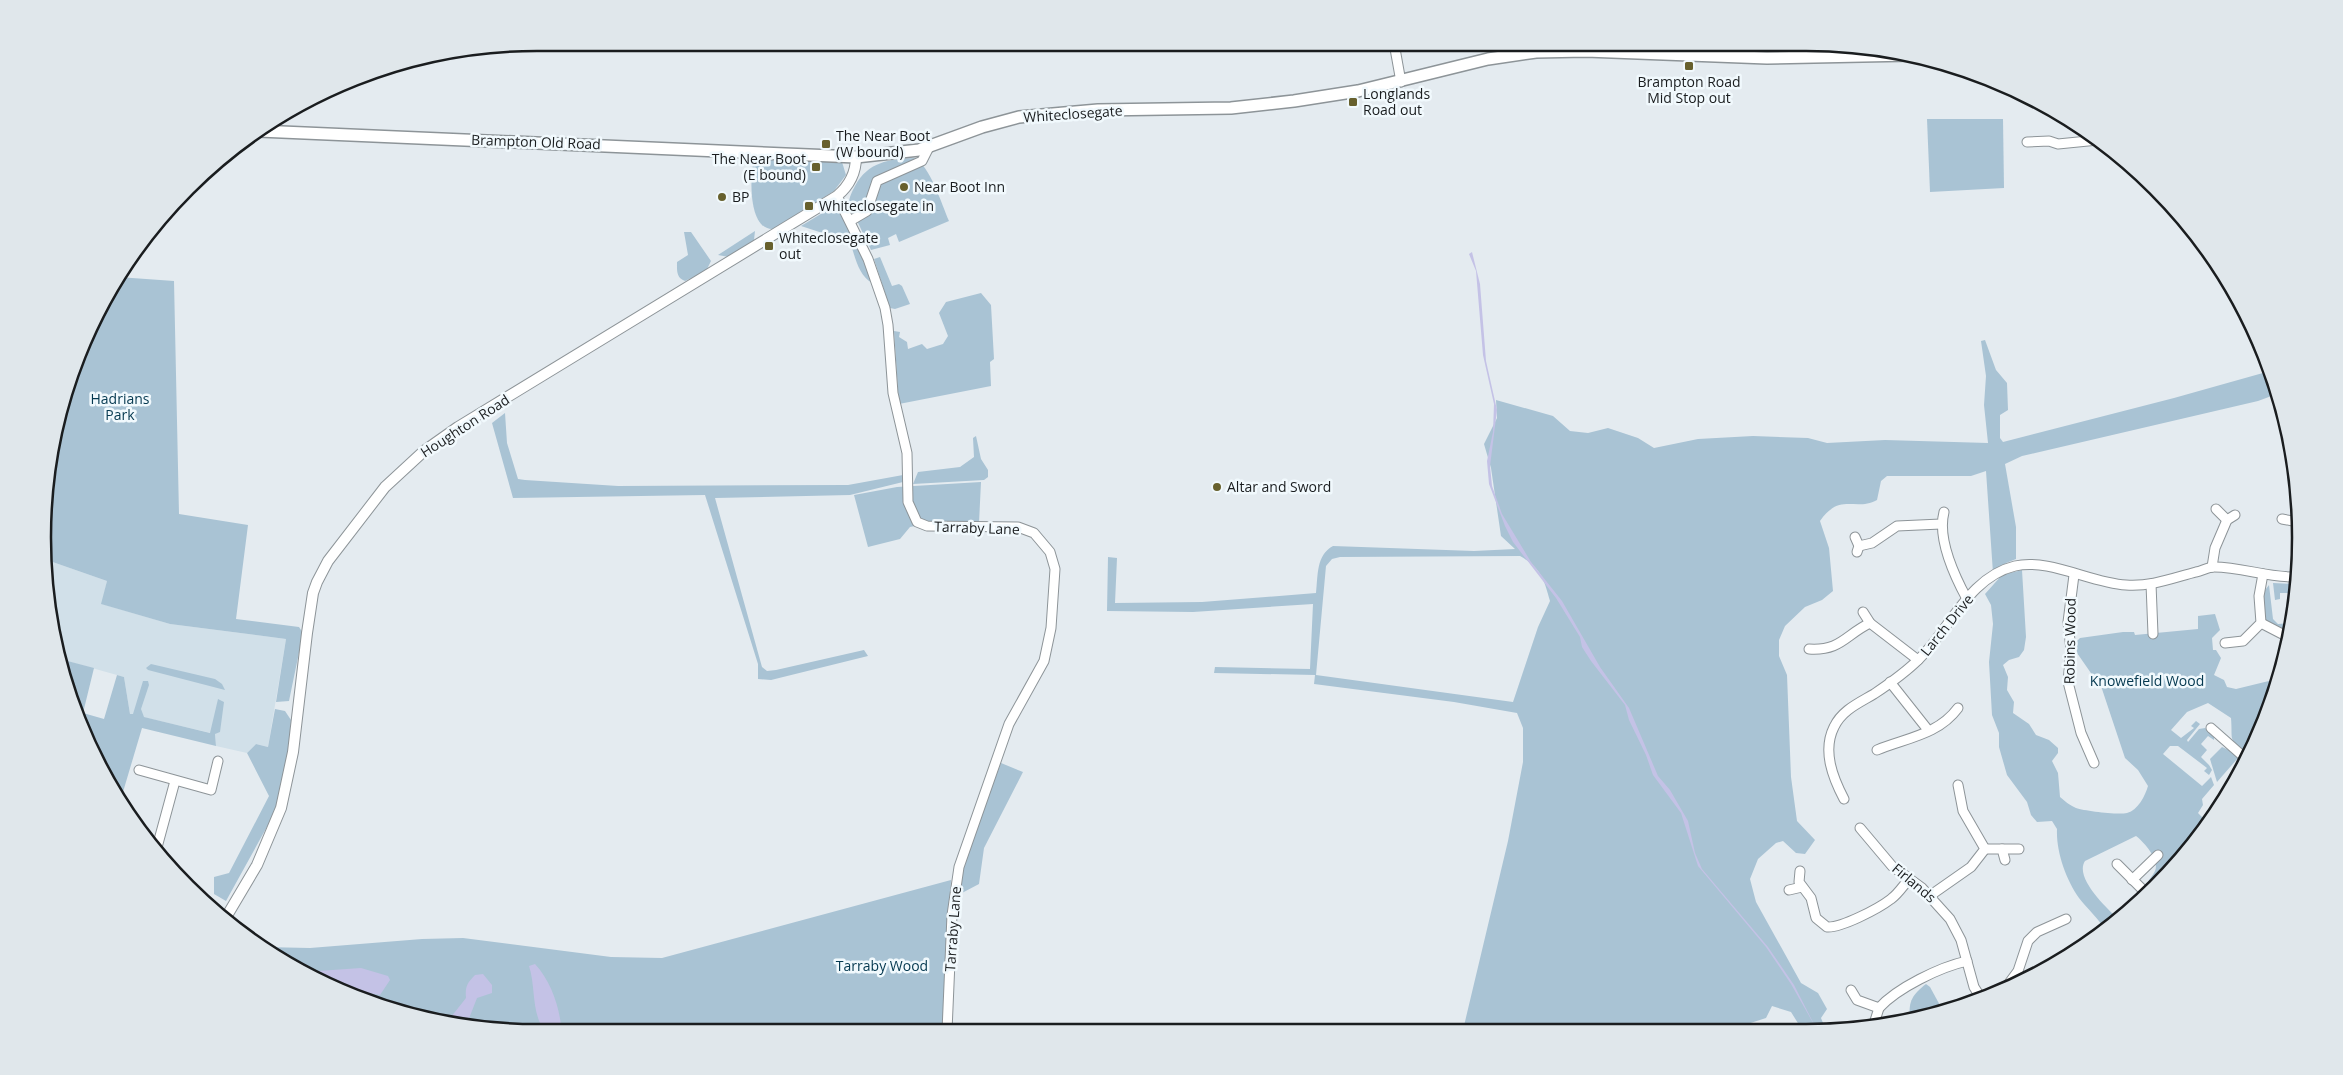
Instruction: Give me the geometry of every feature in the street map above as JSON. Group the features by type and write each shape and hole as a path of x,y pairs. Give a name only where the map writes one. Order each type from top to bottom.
{"main road":[{"name":"Whiteclosegate","path":"812,154 856,157 886,156 930,147 982,126 1019,116 1051,112 1231,108 1338,94 1401,82 1488,59 1536,52 1586,51 1767,58 1873,56"},
{"name":"Brampton Old Road","path":"269,131 812,154"}],"street":[{"path":"1396,51 1401,82"},
{"path":"2027,142 2050,141 2058,144 2087,141"},
{"path":"850,221 867,211 877,181 922,161 930,147"},
{"name":"Houghton Road","path":"229,913 257,865 281,808 293,752 312,593 328,561 385,487 424,451 458,427 837,196 852,177 856,157"},
{"name":"Tarraby Lane","path":"837,196 868,259 885,308 893,393 907,452 907,491 912,514 917,522 927,526 1018,527 1028,530 1040,539 1050,552 1055,569 1051,628 1044,661 1009,724 959,867 952,914 947,1024"},
{"path":"2212,567 2215,548 2231,517 2216,509"},
{"path":"1944,512 1941,524 1957,578 1967,599"},
{"path":"2282,519 2291,521"},
{"path":"1857,545 1872,543 1897,526 1941,524"},
{"name":"Larch Drive","path":"1844,799 1830,767 1829,748 1833,728 1844,713 1890,682 1918,660 1940,637 1967,599 1987,580 2015,566 2047,567 2074,575 2124,585 2151,584 2212,567 2290,576"},
{"path":"2225,643 2243,641 2261,623 2259,596 2263,574"},
{"name":"Robins Wood","path":"2074,575 2068,622 2072,650 2068,682 2081,733 2094,763"},
{"path":"2151,584 2153,634"},
{"path":"1863,612 1870,623 1918,660"},
{"path":"1809,649 1822,650 1834,647 1870,623"},
{"path":"2261,623 2282,634"},
{"path":"1890,682 1928,730"},
{"path":"1877,750 1913,739 1943,723 1958,708"},
{"path":"2211,728 2241,755"},
{"path":"139,770 211,790 218,761"},
{"path":"158,842 175,781"},
{"path":"1958,785 1963,811 1985,849"},
{"name":"Firlands","path":"1860,828 1875,848 1909,879 1931,895 1956,929 1974,987 1977,992"},
{"path":"1985,849 2019,849"},
{"path":"1931,895 1971,867 1985,849"},
{"path":"2002,849 2005,860"},
{"path":"2132,880 2158,855"},
{"path":"2117,864 2141,888"},
{"path":"1800,871 1799,882 1811,898 1816,918 1821,924 1833,928 1884,904 1909,879"},
{"path":"1789,890 1802,887"},
{"path":"2013,977 2018,971 2028,941 2037,932 2066,919"},
{"path":"1876,1019 1879,1008 1891,996 1935,971 1966,961"},
{"path":"1851,990 1857,1000 1879,1008"}],"shaded area":[{"path":"1472,252 1480,284 1486,361 1497,410 1490,466 1492,486 1502,514 1531,562 1562,601 1600,667 1629,708 1658,776 1670,790 1688,821 1695,853 1702,869 1768,947 1794,985 1814,1024 1791,984 1766,947 1698,866 1681,813 1653,775 1646,755 1629,720 1625,705 1591,661 1582,647 1580,637 1556,598 1513,542 1505,526 1489,484 1487,461 1493,432 1494,404 1483,355 1476,271 1469,254"},
{"path":"52,562 107,581 102,604 170,624 286,639 268,747 256,744 247,753 216,746 215,734 130,714 124,677 68,661 55,601"},
{"path":"535,964 545,977 556,1001 561,1024 541,1024 536,1010 529,966"},
{"path":"361,968 388,976 390,980 380,995 351,987 318,971"},
{"path":"483,974 492,985 492,993 477,998 469,1019 452,1016 466,998 466,988 475,975"}],"green space":[{"path":"1927,119 2003,119 2004,188 1930,192"},
{"path":"761,158 842,162 846,175 834,191 773,229 765,227 759,222 753,203 751,181 753,164"},
{"path":"914,158 920,162 930,177 949,221 899,242 896,234 888,238 890,245 871,250 849,204 852,192 860,178 880,163 896,159"},
{"path":"834,206 839,209 854,238 872,283 867,280 860,270 850,242 801,226"},
{"path":"755,231 754,240 751,243 729,257 718,255"},
{"path":"684,232 691,232 711,261 706,271 685,281 679,276 677,268 677,262 688,255"},
{"path":"880,257 892,286 899,284 902,286 910,304 895,309 890,308 874,259"},
{"name":"Hadrians Park","path":"126,278 174,281 179,514 248,525 236,619 299,627 303,633 289,701 276,702 286,639 170,624 101,604 107,581 52,562 52,506 55,474 61,443 77,381 88,351 101,322"},
{"path":"981,293 991,305 994,359 990,362 991,386 899,404 894,331 900,332 899,337 907,342 908,349 922,344 927,349 943,344 948,336 939,313 946,302"},
{"path":"1985,340 1996,370 2007,383 2008,410 2000,415 2000,438 2003,442 2263,373 2270,396 2258,401 2022,456 2005,464 2016,527 2016,559 2006,563 1993,573 1986,471 1971,476 1887,476 1881,481 1877,500 1869,503 1834,507 1820,521 1829,548 1833,591 1822,600 1805,607 1785,626 1779,640 1779,656 1787,675 1791,777 1797,821 1815,840 1805,854 1796,853 1783,841 1776,843 1758,859 1750,879 1756,902 1801,983 1818,993 1827,1009 1821,1018 1823,1023 1798,1024 1791,1012 1772,1006 1766,1018 1747,1024 1464,1024 1508,841 1523,762 1523,728 1517,713 1454,702 1314,684 1315,675 1214,673 1215,667 1310,669 1313,604 1193,612 1107,611 1108,557 1117,558 1115,603 1202,602 1316,593 1321,560 1327,550 1333,546 1474,551 1515,549 1501,536 1491,468 1484,444 1497,418 1496,400 1553,416 1570,431 1588,433 1608,428 1638,438 1654,448 1698,439 1753,436 1808,438 1827,443 1885,440 1988,443 1984,405 1986,376 1981,341","holes":["1520,556 1533,565 1541,575 1550,601 1538,627 1513,702 1316,675 1326,566 1332,559 1340,557"]},
{"path":"505,413 507,443 518,479 618,486 848,485 903,475 903,482 850,495 715,498 762,667 767,671 776,670 864,650 868,656 771,680 758,679 758,664 705,495 513,498 492,423"},
{"path":"976,436 981,459 988,470 988,477 984,480 913,484 918,472 960,467 974,457 973,438"},
{"path":"981,482 979,523 924,524 910,527 900,539 868,547 854,495 897,487"},
{"name":"Knowefield Wood","path":"2022,570 2026,637 2024,650 2019,657 2009,660 2003,665 2008,677 2007,690 2014,702 2013,713 2029,724 2036,735 2049,740 2058,748 2058,753 2052,761 2058,773 2060,797 2076,808 2101,812 2127,813 2138,806 2148,786 2138,770 2125,758 2102,689 2077,653 2077,641 2080,638 2123,632 2134,632 2135,635 2198,629 2198,616 2215,614 2220,630 2212,638 2213,650 2216,650 2221,658 2214,675 2224,680 2227,687 2236,689 2270,681 2255,724 2243,751 2232,739 2231,718 2208,703 2187,712 2171,730 2181,738 2194,728 2191,726 2196,721 2200,724 2187,740 2188,742 2199,729 2205,728 2214,736 2214,740 2208,736 2201,744 2207,750 2201,757 2212,770 2209,775 2204,771 2207,768 2178,746 2170,746 2163,754 2202,786 2211,777 2214,785 2202,799 2203,805 2198,813 2203,818 2171,858 2148,882 2155,871 2155,862 2147,847 2136,836 2085,861 2083,868 2084,876 2088,884 2113,914 2101,924 2079,898 2070,882 2060,856 2057,829 2052,821 2037,822 2031,815 2027,802 2007,775 1999,747 1999,733 1992,715 1989,662 1993,624 1991,605 1985,594 2002,575"},
{"path":"2273,583 2290,584 2288,598 2288,593 2280,593 2280,599 2275,600"},
{"path":"2269,585 2273,619 2278,624 2284,624 2283,628 2264,620 2262,594"},
{"path":"68,661 94,668 83,711"},
{"path":"151,664 215,679 222,684 225,690 148,670 146,668"},
{"path":"117,675 124,677 130,714 133,714 143,681 148,681 149,685 141,709 144,717 210,733 218,699 224,702 220,732 215,734 216,746 142,728 123,792 101,753 84,713 104,719"},
{"path":"275,709 285,711 291,720 288,773 274,814 226,901 214,894 214,877 229,873 269,796 247,753 256,744 268,747"},
{"path":"2222,747 2231,751 2238,758 2217,782 2210,759"},
{"path":"1001,763 1023,772 984,848 979,884 960,894 962,867"},
{"name":"Tarraby Wood","path":"951,880 945,1024 538,1024 474,1020 412,1007 381,998 322,974 275,947 310,948 422,939 463,938 611,957 662,958"},
{"path":"1926,984 1930,987 1940,1005 1910,1012 1912,998"}],"place":[{"name":"Brampton Road Mid Stop out","path":"1689,66"},
{"name":"Longlands Road out","path":"1353,102"},
{"name":"The Near Boot (W bound)","path":"826,144"},
{"name":"The Near Boot (E bound)","path":"816,167"},
{"name":"Near Boot Inn","path":"904,187"},
{"name":"BP","path":"722,197"},
{"name":"Whiteclosegate in","path":"809,206"},
{"name":"Whiteclosegate out","path":"769,246"},
{"name":"Altar and Sword","path":"1217,487"}]}
